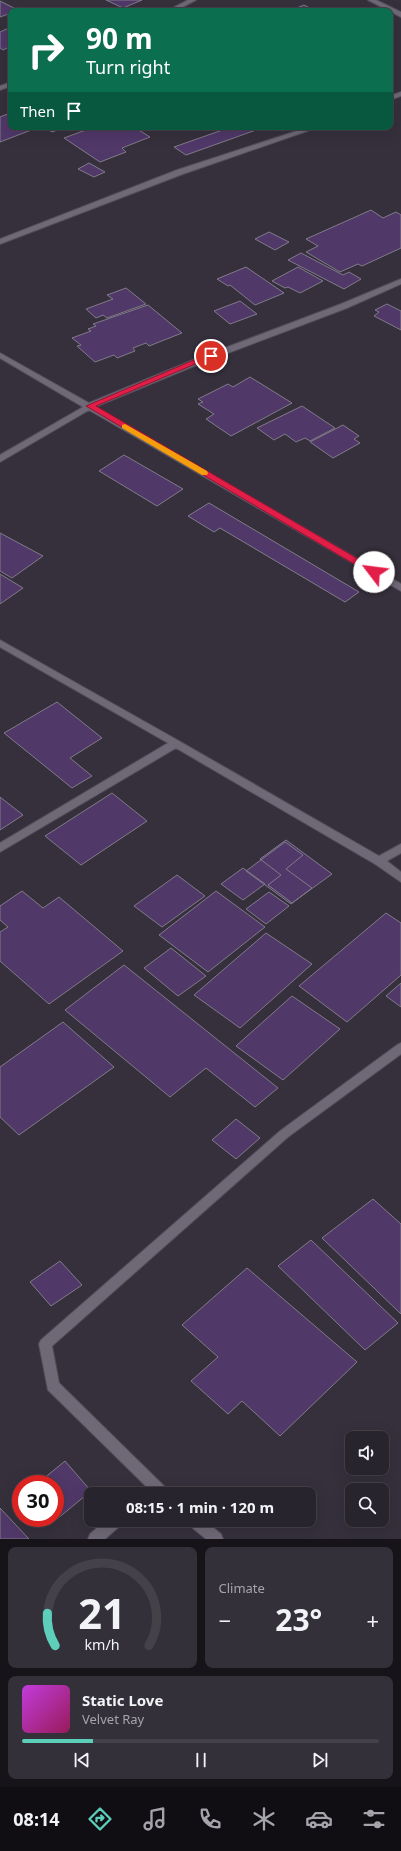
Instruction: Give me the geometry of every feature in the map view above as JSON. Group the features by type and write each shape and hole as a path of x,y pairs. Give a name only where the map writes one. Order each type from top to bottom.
{"street":[{"path":"176,8 193,0"},
{"path":"371,0 387,8"},
{"path":"0,242 180,172 307,130"},
{"path":"0,459 90,406 196,362 344,306 401,281"},
{"path":"0,355 401,588"},
{"path":"0,643 379,861 401,878"},
{"path":"0,848 176,743"},
{"path":"379,861 401,848"},
{"path":"149,1487 52,1386 45,1344 284,1134 401,1048"},
{"path":"95,1539 108,1527"},
{"path":"202,1527 216,1539"}],"building":[{"path":"106,0 142,0 123,8"},
{"path":"0,1 14,8 8,8 8,14 0,17"},
{"path":"304,5 310,8 297,8"},
{"path":"8,28 8,48 3,50 0,48 0,32"},
{"path":"8,114 8,130 31,130 0,142 0,117"},
{"path":"86,130 139,130 150,137 122,148 126,152 100,162 64,138"},
{"path":"222,130 256,130 186,155 174,147"},
{"path":"89,163 105,172 94,177 78,169"},
{"path":"371,210 383,218 396,212 401,215 401,248 362,266 358,264 340,272 306,252 318,246 306,239"},
{"path":"269,232 289,242 275,250 255,239"},
{"path":"301,253 343,275 349,272 361,279 344,289 288,260"},
{"path":"246,267 284,293 255,305 230,285 228,286 217,279"},
{"path":"298,267 323,281 300,293 288,287 285,288 272,281"},
{"path":"126,288 146,304 107,318 103,315 96,318 86,309 113,299 107,295"},
{"path":"240,301 257,314 230,324 214,311"},
{"path":"387,304 401,311 401,330 374,316 379,312 375,310"},
{"path":"148,305 182,333 149,346 146,343 133,348 135,351 117,358 114,355 95,362 77,346 81,345 72,338 91,331 88,329 96,326 93,324"},
{"path":"250,377 292,403 231,436 206,419 214,414 198,404 203,402 198,399 228,384 233,387"},
{"path":"302,406 335,428 310,441 305,438 296,442 285,434 274,440 257,428"},
{"path":"343,425 359,436 354,439 360,443 333,458 310,442"},
{"path":"124,455 183,489 157,506 99,471"},
{"path":"209,503 359,592 345,602 220,528 214,532 188,516"},
{"path":"0,533 43,556 12,578 0,571"},
{"path":"0,574 23,588 0,604"},
{"path":"57,702 102,738 70,758 92,776 72,788 4,733"},
{"path":"112,793 147,821 81,865 45,836"},
{"path":"0,797 23,815 0,830"},
{"path":"286,840 332,874 292,903 268,885 281,875 260,859"},
{"path":"285,842 303,855 286,869 312,888 291,904 246,871"},
{"path":"243,868 265,884 243,900 221,884"},
{"path":"177,875 205,896 162,927 134,906"},
{"path":"22,891 43,908 59,897 123,951 49,1004 0,961 0,932 8,927 0,920 0,906"},
{"path":"216,891 265,927 208,972 159,935"},
{"path":"269,892 289,906 266,924 246,909"},
{"path":"386,913 401,923 401,975 347,1022 299,986"},
{"path":"266,933 312,964 240,1028 194,995"},
{"path":"171,948 206,976 178,996 144,968"},
{"path":"124,965 278,1088 255,1107 206,1068 170,1097 65,1010"},
{"path":"401,983 401,1007 386,996"},
{"path":"292,996 340,1029 283,1080 236,1046"},
{"path":"63,1022 114,1067 19,1135 0,1117 0,1067"},
{"path":"236,1119 260,1138 236,1159 212,1140"},
{"path":"373,1199 401,1224 401,1314 322,1238"},
{"path":"311,1240 398,1323 365,1350 278,1266"},
{"path":"60,1261 82,1285 51,1306 30,1282"},
{"path":"247,1268 357,1362 280,1436 242,1401 228,1414 191,1381 218,1357 182,1325"},
{"path":"65,1461 88,1487 84,1487 84,1497 64,1513 64,1475 48,1475"},
{"path":"0,1508 12,1521 12,1527 18,1527 29,1539 0,1539"}],"slow traffic":[{"path":"125,427 204,473"}],"route":[{"path":"211,356 90,406 374,572"}]}
